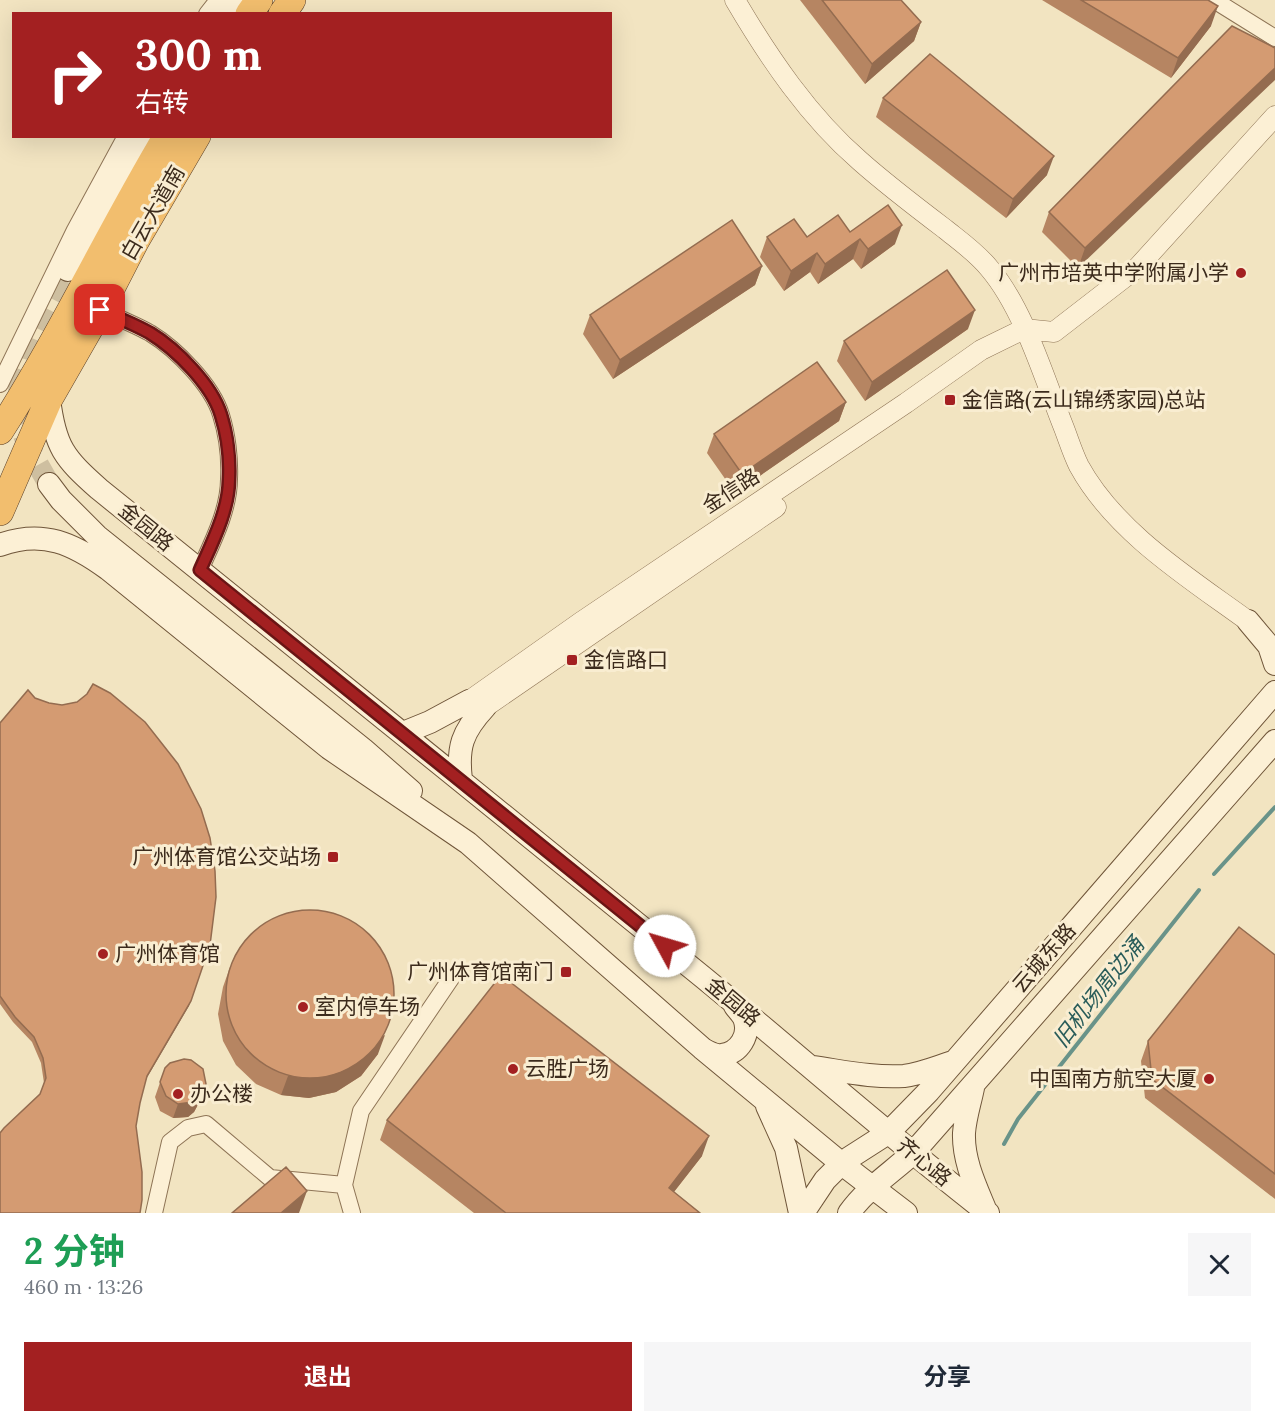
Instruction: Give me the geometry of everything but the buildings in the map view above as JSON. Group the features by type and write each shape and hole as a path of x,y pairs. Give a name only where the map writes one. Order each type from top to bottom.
{"highway":[{"name":"白云大道南","path":"0,431 42,362 166,138"},
{"name":"白云大道南","path":"0,512 49,399 100,310 135,242 196,138"}],"main road":[{"path":"68,270 143,138"},
{"name":"金园路","path":"49,399 52,425 61,449 73,466 461,780 811,1067 888,1133"},
{"path":"49,484 97,536 363,749 765,1102 906,1213"},
{"path":"0,545 14,540 37,538 59,541 83,551 329,748 468,843"},
{"path":"1248,621 1275,635"},
{"path":"1248,621 1269,646 1275,664"},
{"name":"云城东路","path":"802,1213 825,1180 842,1164 888,1133 954,1061 1275,692"},
{"path":"403,733 477,704"},
{"path":"461,780 459,759 463,736 472,721 477,704"},
{"name":"云城东路","path":"849,1213 872,1187 885,1179 913,1153 1275,741"},
{"path":"1218,759 1242,778"},
{"path":"703,1049 719,1056 733,1052 742,1044 747,1029 744,1018 733,1003"},
{"path":"1003,1005 1026,1025"},
{"path":"811,1067 878,1076 905,1076 954,1061"},
{"path":"974,1084 966,1120 964,1148 970,1171 987,1212"},
{"path":"765,1102 786,1148 802,1213"},
{"name":"齐心路","path":"888,1133 987,1212"}],"street":[{"path":"209,12 218,0"},
{"path":"735,0 773,60 816,116 858,160 989,267 1015,309 1077,463 1095,492 1127,526 1157,552 1248,621"},
{"path":"1214,0 1275,38"},
{"path":"1024,329 1054,332 1138,267 1275,117"},
{"path":"0,384 80,220 125,138"},
{"path":"100,310 150,333 187,363 208,390 221,414 230,480 224,507 200,570"},
{"name":"金信路","path":"477,704 900,422 1024,329"},
{"path":"352,1213 344,1185 361,1111 456,971"},
{"path":"154,1213 171,1142 188,1128 207,1124 270,1178 344,1185"}],"waterway":[{"name":"旧机场周边涌","path":"1214,874 1275,807"},
{"name":"旧机场周边涌","path":"1004,1144 1018,1119 1199,890"}],"tunnel":[{"path":"49,484 24,435 19,413 19,392 23,370 38,329 68,270"}],"place":[{"name":"广州市培英中学附属小学","path":"1241,273"},
{"name":"金信路(云山锦绣家园)总站","path":"950,400"},
{"name":"金信路口","path":"572,660"},
{"name":"广州体育馆公交站场","path":"333,857"},
{"name":"广州体育馆","path":"103,954"},
{"name":"广州体育馆南门","path":"566,972"},
{"name":"室内停车场","path":"303,1007"},
{"name":"云胜广场","path":"513,1069"},
{"name":"中国南方航空大厦","path":"1209,1079"},
{"name":"办公楼","path":"178,1094"}],"route":[{"path":"100,310 150,333 187,363 208,390 221,414 230,480 224,507 200,570 665,946"}]}
